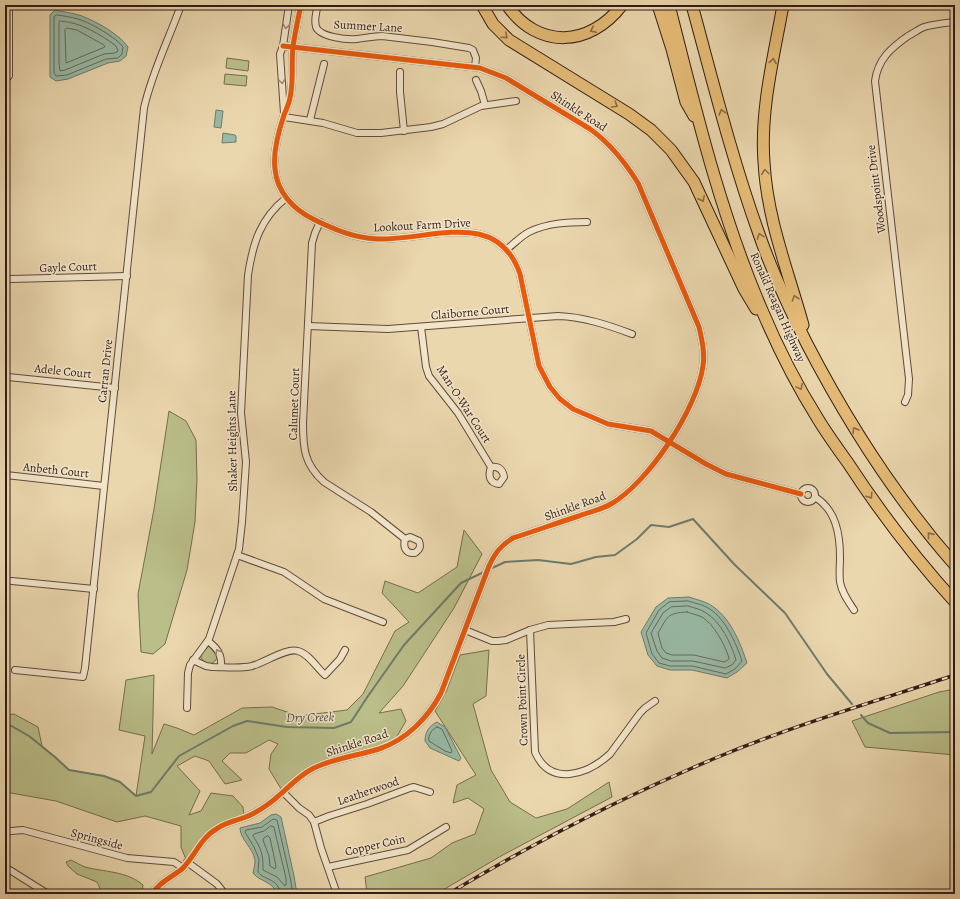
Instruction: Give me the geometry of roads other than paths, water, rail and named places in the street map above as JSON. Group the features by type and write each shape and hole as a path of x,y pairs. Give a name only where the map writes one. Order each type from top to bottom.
{"highway":[{"path":"482,5 493,24 509,40 628,114 651,130 671,150 694,182 744,289 781,352"},
{"path":"507,5 519,20 534,31 555,37 565,37 576,36 598,28 614,16 622,5"},
{"path":"658,5 672,49 686,102 700,127"},
{"name":"Ronald Reagan Highway","path":"669,5 718,192 760,307 781,352 817,418 872,499 911,551 955,602"},
{"name":"Ronald Reagan Highway","path":"692,5 738,171 759,235 787,303 836,398 864,446 917,519 955,565"},
{"path":"783,5 764,114 764,163 770,207 777,238 810,349"}],"street":[{"path":"5,80 9,76 9,5"},
{"name":"Carran Drive","path":"15,670 83,677 86,668 104,486 146,101 153,78 181,5"},
{"name":"Lookout Farm Drive","path":"284,117 284,96 280,54 283,46 289,5"},
{"name":"Lookout Farm Drive","path":"301,5 293,47 290,100 284,117 274,165 278,182 286,198 294,207 300,212 320,222 349,234 376,239 464,232 477,232 491,237 508,250 517,265 539,366 550,387 560,399 578,412 608,424 651,431 716,470 726,474 801,494"},
{"name":"Summer Lane","path":"318,5 316,24 317,29 325,35 358,39 382,36 469,48 473,50 476,58 475,67"},
{"name":"Woodspoint Drive","path":"905,402 908,395 909,379 876,90 876,75 886,54 895,45 920,29 937,24 955,22"},
{"name":"Shinkle Road","path":"152,894 158,887 183,868 204,839 214,830 225,824 252,814 267,805 299,778 313,769 328,762 393,743 408,733 422,720 436,703 448,677 495,553 500,547 513,538 610,505 635,486 669,442 688,411 699,384 703,366 704,348 699,327 638,183 614,148 590,129 506,78 475,67 283,46"},
{"path":"310,120 324,64"},
{"path":"400,72 400,92 404,131"},
{"path":"476,80 485,105"},
{"path":"284,117 310,120 357,133 381,133 431,127 443,124 473,109 485,105 516,101"},
{"name":"Shaker Heights Lane","path":"187,708 188,672 193,660 208,641 239,549 246,462 241,413 248,275 256,240 261,227 271,212 286,198"},
{"name":"Calumet Court","path":"320,222 312,243 303,442 306,459 324,482 371,512 405,538"},
{"path":"508,250 523,236 539,227 571,222 587,222"},
{"name":"Gayle Court","path":"11,279 127,276"},
{"name":"Claiborne Court","path":"308,326 388,329 529,318 571,317 615,328 632,334"},
{"name":"Man-O-War Court","path":"421,327 426,367 430,376 458,413 492,467"},
{"name":"Adele Court","path":"8,377 115,388"},
{"name":"Anbeth Court","path":"6,475 104,486"},
{"name":"Lookout Farm Drive","path":"801,494 803,490 810,488 815,493 815,497 828,508 835,520 839,538 841,585 846,598 854,610"},
{"name":"Lookout Farm Drive","path":"801,494 802,499 805,502 810,502 815,497"},
{"path":"237,555 284,572 324,599 383,622"},
{"path":"12,581 94,589"},
{"name":"Crown Point Circle","path":"465,630 492,641 498,641 506,640 530,630 548,625 614,622 626,619"},
{"name":"Crown Point Circle","path":"530,630 535,752 541,763 553,772 561,774 574,774 605,758 610,754 645,708 655,701"},
{"path":"208,641 220,652 221,667"},
{"path":"193,660 206,666 251,666 285,652 298,650 305,654 325,675 346,650"},
{"name":"Leatherwood","path":"314,822 410,788 414,787 430,792"},
{"path":"283,792 299,808 309,815 314,822 321,848 337,894"},
{"name":"Copper Coin","path":"328,867 408,850 446,827"},
{"name":"Springside","path":"5,832 11,830 23,830 127,858 174,862 183,868"},
{"path":"187,862 217,884 224,894"},
{"path":"5,867 48,894"}],"water":[{"path":"55,10 82,16 107,29 128,47 126,56 120,61 108,63 68,79 56,81 50,77 50,15"},
{"path":"216,110 223,111 221,128 214,127"},
{"path":"223,133 235,135 236,142 222,143"},
{"path":"689,597 707,603 716,609 723,615 737,638 747,663 727,678 692,670 670,670 657,666 648,655 641,632 656,607 668,598"},
{"path":"437,722 445,727 461,758 459,761 430,748 425,741 428,730"},
{"path":"276,814 281,817 297,894 277,894 273,886 253,873 255,862 254,856 242,836 240,828 260,823 271,815"}],"waterway":[{"path":"490,569 505,562 538,560 571,564 596,557 615,555 637,539 651,525 669,527 693,519 734,564 785,613 827,674 852,704"},
{"name":"Dry Creek","path":"5,725 8,724 29,736 69,770 104,776 120,782 136,796 151,792 179,756 233,726 247,721 287,727 334,728 351,722 404,645 461,583 486,571"},
{"path":"861,715 868,723 890,733 955,732"}],"railway":[{"path":"448,894 547,838 614,804 683,772 776,734 955,675"}]}
